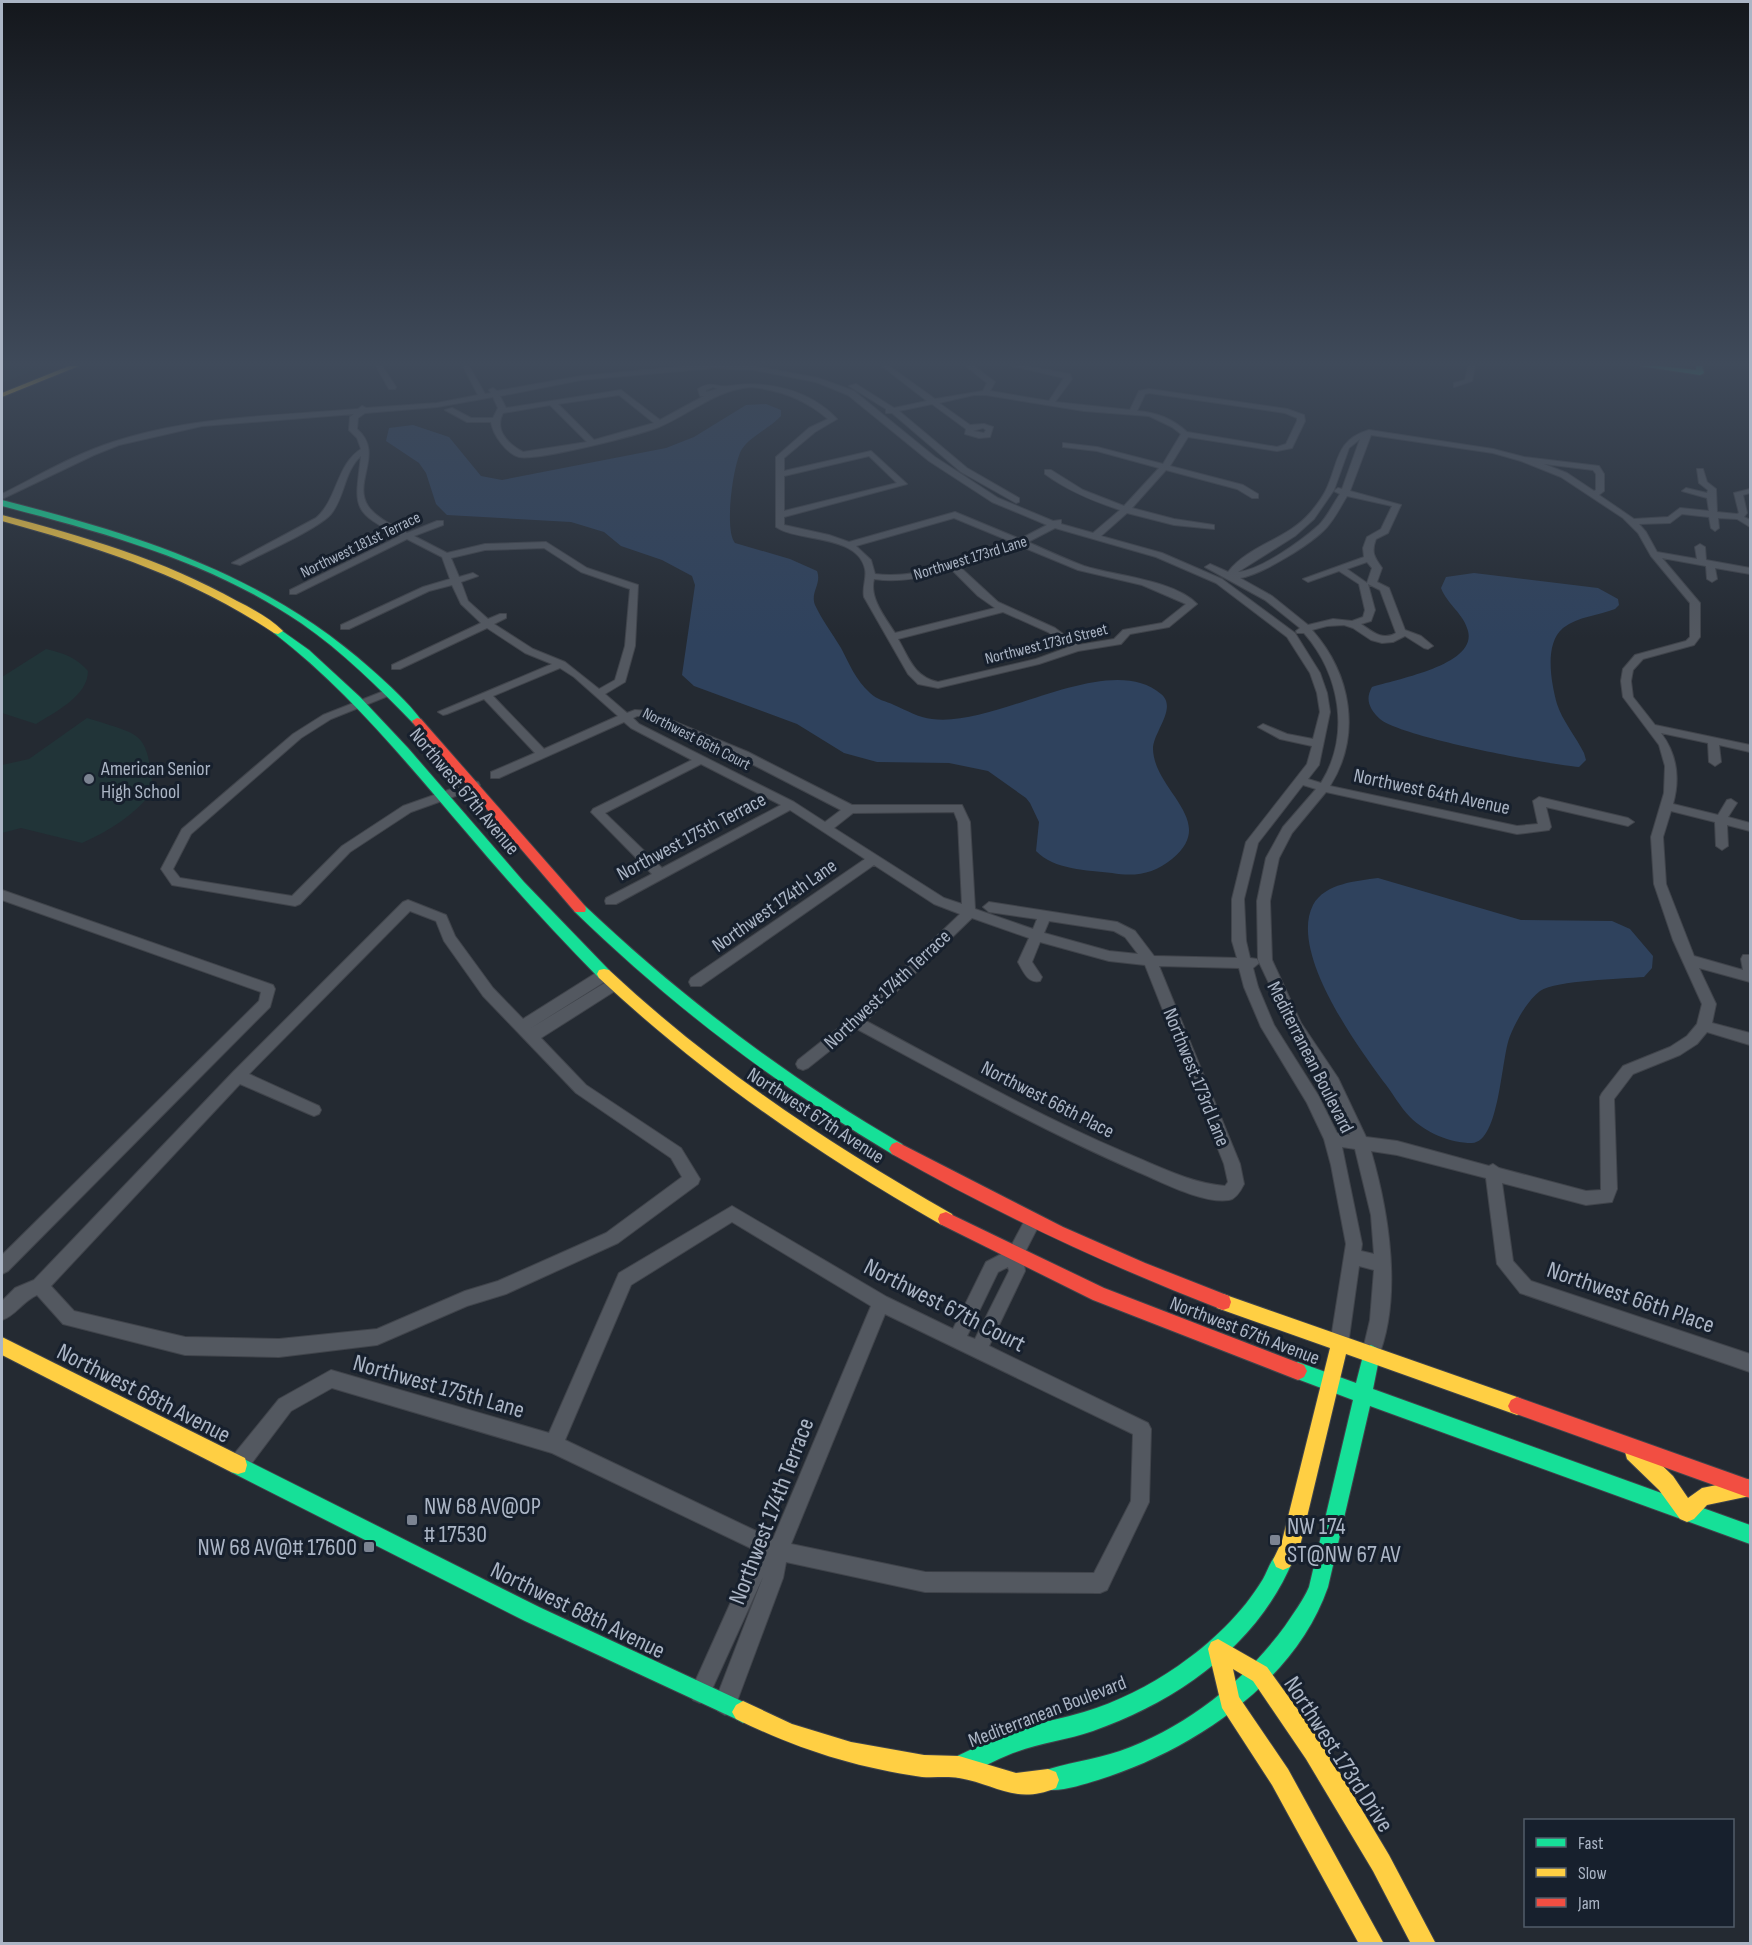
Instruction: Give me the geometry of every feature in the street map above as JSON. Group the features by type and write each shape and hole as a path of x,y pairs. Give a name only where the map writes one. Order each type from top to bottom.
{"main road":[{"name":"Northwest 67th Avenue","path":"2,503 138,541 183,558 262,595 327,637 389,692 474,785 575,903 623,971 650,1019 750,1097 913,1201 1015,1256 1166,1322 1750,1535"},
{"name":"Northwest 67th Avenue","path":"2,518 103,545 154,564 239,605 307,651 362,703 547,917 623,971 678,999 776,1075 934,1172 1033,1221 1179,1285 1748,1489"},
{"name":"Mediterranean Boulevard","path":"959,1767 1013,1743 1102,1718 1155,1691 1231,1638 1261,1604 1281,1569 1294,1532 1339,1344"},
{"name":"Northwest 68th Avenue","path":"2,1346 522,1609 790,1734 851,1753 924,1766 959,1767"},
{"name":"Mediterranean Boulevard","path":"959,1767 1016,1784 1068,1778 1118,1763 1177,1734 1229,1701 1260,1674 1292,1634 1316,1595 1342,1497 1371,1354"},
{"path":"1627,1446 1666,1483 1687,1512 1702,1497 1748,1489"},
{"path":"1218,1649 1229,1701 1280,1777 1372,1944"},
{"name":"Northwest 173rd Drive","path":"1218,1649 1260,1674 1314,1751 1381,1863 1424,1944"}],"street":[{"name":"Mediterranean Boulevard","path":"2,489 67,457"},
{"name":"Mediterranean Boulevard","path":"2,497 83,457"},
{"path":"237,563 326,516 335,502 351,459 354,457"},
{"path":"364,457 360,473 361,504 371,516 446,556 485,547 546,545 585,570 635,587 630,646 620,682 599,693"},
{"path":"780,457 780,526 850,545 870,564 872,576 867,587 869,597 892,637 1004,609"},
{"path":"780,474 852,457"},
{"path":"780,515 903,484 878,457"},
{"name":"Mediterranean Boulevard","path":"932,457 958,478 994,500 1058,522 1174,552 1266,596 1309,632 1328,659 1337,680 1346,718 1341,752 1324,788 1279,843 1270,866 1263,902 1265,963 1296,1026 1334,1083 1361,1145 1375,1193 1382,1264 1382,1289 1371,1354"},
{"name":"Mediterranean Boulevard","path":"948,457 989,486 1058,522"},
{"path":"1123,457 1240,487 1255,496"},
{"path":"1099,533 1165,469 1174,457"},
{"path":"1225,578 1234,568 1296,532 1310,519 1330,489 1342,457"},
{"path":"1225,578 1248,574 1309,538 1329,518 1345,493 1358,457"},
{"path":"1514,457 1596,468 1600,474 1600,491 1594,494"},
{"path":"1332,1139 1361,1145 1397,1148 1493,1171 1586,1198 1606,1197 1609,1189 1607,1097 1628,1070 1675,1051 1692,1040 1704,1026 1709,1004 1680,940 1660,884 1657,837 1670,793 1671,766 1664,744 1628,697 1626,681 1628,669 1639,657 1690,643 1695,637 1695,603 1654,554 1642,532 1632,522 1594,494 1564,476 1524,459"},
{"path":"1700,471 1703,483 1711,493 1715,528"},
{"path":"1048,472 1083,492 1126,508 1180,523 1211,526"},
{"path":"1292,635 1341,629 1368,617 1370,610 1369,585 1377,568 1369,558 1368,548 1372,537 1385,531 1397,505 1330,489"},
{"path":"1686,491 1743,499"},
{"path":"1739,517 1743,513 1743,499 1750,491"},
{"path":"1632,522 1670,520 1680,511 1739,517 1750,524"},
{"path":"850,545 956,515 1022,544"},
{"name":"Northwest 173rd Lane","path":"872,576 903,578 953,565 1022,544 1058,522"},
{"name":"Northwest 181st Terrace","path":"293,592 409,535 440,523"},
{"name":"Northwest 173rd Street","path":"892,637 913,674 922,682 932,684 1039,661 1077,648 1117,642 1127,632 1165,626 1192,604 1185,598 1145,583 1081,568 1062,558 1022,544"},
{"path":"1700,547 1712,579"},
{"path":"1654,554 1750,572"},
{"name":"Northwest 66th Court","path":"446,556 464,602 488,624 529,651 561,664 599,693 624,718 699,761 747,782 790,805 939,901 1036,936 1109,956 1150,961 1265,963"},
{"path":"1308,579 1369,558"},
{"path":"953,565 983,597 1004,609 1065,636 1077,648"},
{"path":"1340,568 1369,585 1384,588 1401,633"},
{"path":"345,627 426,589 473,576"},
{"name":"Mediterranean Boulevard","path":"1225,578 1292,635 1315,674 1322,693 1325,712 1313,765 1252,842 1238,899 1239,941 1251,987 1268,1027 1312,1098 1332,1139 1348,1205 1354,1244 1339,1344"},
{"path":"396,667 503,616"},
{"path":"1352,623 1379,640 1388,640 1401,633 1414,634 1428,646"},
{"path":"443,712 561,664"},
{"path":"389,692 327,717 297,736 186,832 167,870 176,882 295,902 346,849 407,809 474,785"},
{"path":"486,695 542,754"},
{"path":"495,775 635,713 657,717 713,744 760,762 779,774 850,809 958,808 964,822 969,913"},
{"path":"1263,727 1284,736 1319,744"},
{"path":"1649,727 1750,748"},
{"path":"1713,740 1715,762"},
{"path":"661,875 597,812 699,761"},
{"name":"Northwest 64th Avenue","path":"1301,780 1324,788 1517,830 1545,827 1539,801 1628,822"},
{"path":"1722,846 1721,819 1731,803"},
{"name":"Northwest 175th Terrace","path":"611,901 790,805"},
{"path":"1666,806 1750,826"},
{"path":"827,827 850,809"},
{"name":"Northwest 174th Lane","path":"696,982 874,859"},
{"path":"2,895 268,989 266,1004 2,1266"},
{"path":"2,1312 21,1294 40,1286 238,1076 408,905 441,918 449,938 488,992 581,1089 676,1153 692,1179 612,1238 501,1288 465,1299 377,1338 279,1348 185,1346 69,1318 40,1286"},
{"path":"989,907 1118,927 1130,934 1150,961"},
{"name":"Northwest 174th Terrace","path":"803,1064 856,1022 969,913"},
{"path":"1035,977 1025,962 1045,916"},
{"path":"1690,960 1750,977"},
{"name":"Northwest 173rd Lane","path":"1150,961 1232,1164 1236,1184 1229,1192"},
{"path":"527,1031 623,971"},
{"name":"Northwest 66th Place","path":"856,1022 1071,1137 1184,1184 1210,1192 1229,1192"},
{"path":"1704,1026 1750,1040"},
{"path":"238,1076 314,1110"},
{"name":"Northwest 66th Place","path":"1493,1171 1505,1264 1526,1287 1750,1363"},
{"name":"Northwest 67th Court","path":"554,1444 625,1279 732,1213 881,1304 980,1349 1142,1429 1140,1502 1100,1583"},
{"path":"980,1349 1017,1271 1015,1256 1033,1221"},
{"path":"957,1339 992,1268 1015,1256"},
{"path":"1353,1256 1382,1264"},
{"name":"Northwest 174th Terrace","path":"725,1704 773,1578 778,1551 881,1304"},
{"name":"Northwest 175th Lane","path":"238,1465 285,1405 331,1379 554,1444 778,1551 925,1582 1100,1583"},
{"path":"700,1693 755,1571 778,1551"}],"green space":[{"path":"46,649 69,656 88,671 83,688 61,709 36,724 2,713 2,677"},
{"path":"87,718 120,728 139,738 148,756 153,791 121,822 82,843 21,828 2,833 2,765 29,759"}],"water":[{"path":"410,457 465,457 481,476 502,480 621,457 739,457 733,482 730,512 730,525 735,543 790,559 817,571 815,605 857,677 876,697 927,718 958,719 987,713 1082,685 1112,680 1139,683 1161,694 1166,700 1166,713 1153,749 1156,764 1163,779 1187,819 1189,832 1185,845 1165,864 1144,873 1120,874 1061,866 1036,851 1039,822 1030,803 988,771 949,763 877,762 844,753 797,724 694,686 682,675 695,585 692,576 662,560 621,546 604,532 571,522 447,515 436,504 426,473 419,463"},
{"path":"1474,573 1598,588 1618,599 1619,605 1615,609 1582,619 1563,628 1553,644 1551,675 1555,695 1562,716 1584,753 1586,760 1579,767 1507,755 1415,734 1380,719 1371,708 1369,696 1372,687 1432,669 1448,662 1460,653 1467,643 1468,631 1463,619 1441,588 1446,577"},
{"path":"1378,878 1521,920 1612,921 1630,929 1653,956 1652,968 1644,977 1574,982 1548,987 1540,991 1522,1012 1510,1036 1494,1114 1488,1129 1481,1139 1472,1143 1447,1139 1423,1128 1410,1117 1371,1065 1329,997 1317,972 1310,947 1308,925 1313,905 1318,898 1342,884"}],"traffic: fast":[{"path":"2,503 148,546 219,573 253,590 322,633 371,675 417,721"},
{"path":"278,631 306,652 357,699 404,750 503,867 604,974"},
{"path":"580,909 653,977 731,1040 812,1097 897,1149"},
{"path":"1048,1780 1085,1773 1121,1762 1191,1728 1252,1680 1278,1652 1313,1601 1323,1573 1348,1468 1371,1354"},
{"path":"1298,1371 1750,1535"},
{"path":"238,1465 532,1614 743,1712"},
{"path":"959,1767 1014,1742 1101,1717 1157,1691 1183,1675 1208,1656 1251,1613 1269,1587 1283,1560"}],"traffic: slow":[{"path":"2,518 74,538 181,576 247,610 278,631"},
{"path":"604,974 683,1044 767,1108 855,1166 946,1219"},
{"path":"1223,1302 1517,1406"},
{"path":"1283,1560 1291,1542 1339,1345"},
{"path":"2,1346 238,1465"},
{"path":"1634,1452 1666,1483 1687,1512 1702,1497 1746,1488"},
{"path":"1218,1649 1260,1674 1314,1751 1381,1863 1424,1944"},
{"path":"1218,1649 1229,1701 1280,1777 1372,1944"},
{"path":"743,1712 790,1734 851,1753 924,1766 959,1767 1016,1784 1048,1780"}],"traffic: jam":[{"path":"417,721 580,909"},
{"path":"897,1149 1016,1213 1139,1269 1223,1302"},
{"path":"946,1219 1099,1294 1298,1371"},
{"path":"1517,1406 1750,1489"}],"place":[{"name":"American Senior High School","path":"89,779"},
{"name":"NW 68 AV@OP # 17530","path":"412,1520"},
{"name":"NW 174 ST@NW 67 AV","path":"1275,1540"},
{"name":"NW 68 AV@# 17600","path":"369,1547"}]}
